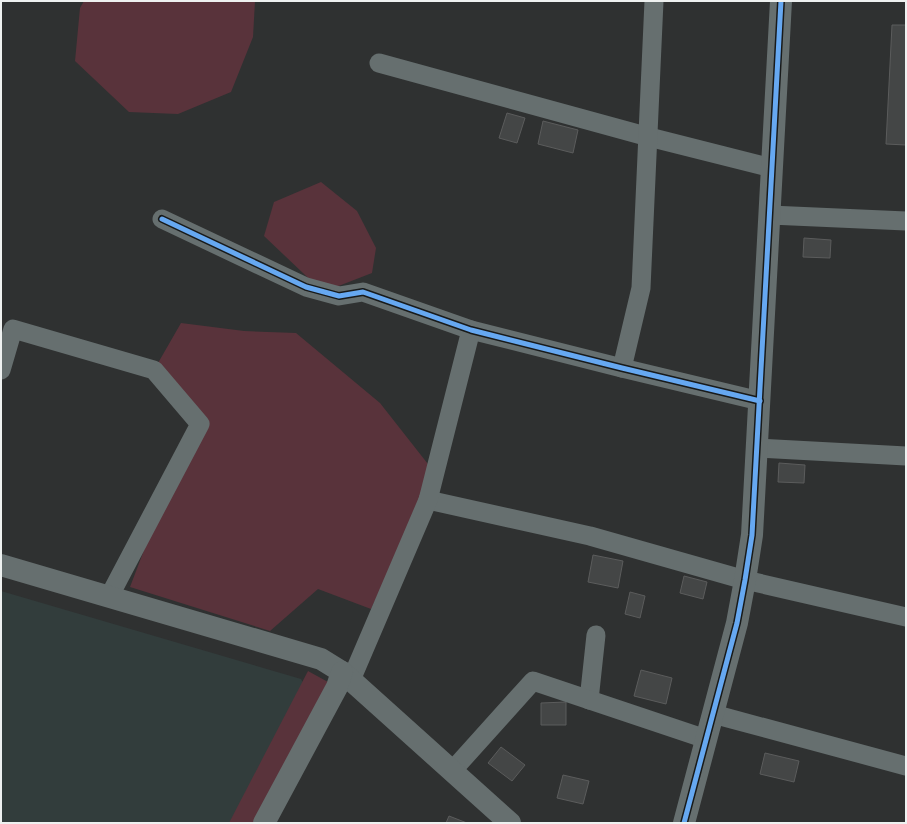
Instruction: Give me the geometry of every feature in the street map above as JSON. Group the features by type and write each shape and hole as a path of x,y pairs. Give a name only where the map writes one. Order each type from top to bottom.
{"street":[{"path":"622,368 641,288 654,1"},
{"path":"684,823 737,623 752,535 781,1"},
{"path":"379,62 649,137 772,168"},
{"path":"770,215 906,222"},
{"path":"162,218 306,287 339,296 363,292 471,330 622,368 760,400"},
{"path":"1,370 13,329 154,370 200,424 109,597"},
{"path":"264,823 337,687 346,676 428,500 471,330"},
{"path":"756,448 906,456"},
{"path":"428,500 590,536 745,580 906,617"},
{"path":"1,565 321,659 346,676 510,823"},
{"path":"589,700 596,636"},
{"path":"452,771 532,681 706,739"},
{"path":"713,714 906,766"}],"shaded area":[{"path":"84,1 255,1 253,37 231,92 178,114 129,112 75,61 80,8"},
{"path":"321,182 357,211 376,248 372,273 323,292 264,236 274,202"},
{"path":"181,323 244,331 296,333 380,403 435,473 371,609 318,589 270,631 130,587 173,474 200,424 154,370"},
{"path":"1,591 301,679 306,688 235,823 1,823"},
{"path":"308,671 337,687 261,823 229,823"}],"building":[{"path":"892,25 906,25 906,145 886,144"},
{"path":"507,113 525,118 517,143 499,138"},
{"path":"543,121 578,130 573,153 538,144"},
{"path":"804,238 831,240 830,258 803,257"},
{"path":"779,463 805,465 804,483 778,482"},
{"path":"593,555 623,561 618,588 588,582"},
{"path":"684,576 707,582 703,599 680,593"},
{"path":"630,592 645,596 640,618 625,614"},
{"path":"641,670 672,678 666,704 634,696"},
{"path":"566,702 566,725 541,725 541,703"},
{"path":"501,747 525,765 512,781 488,763"},
{"path":"765,753 799,761 794,782 760,774"},
{"path":"563,775 589,781 583,804 557,798"},
{"path":"449,816 467,823 446,823"}],"cycle path":[{"path":"684,823 737,623 752,535 781,1"},
{"path":"162,219 306,287 339,296 363,292 471,330 760,401"}]}
